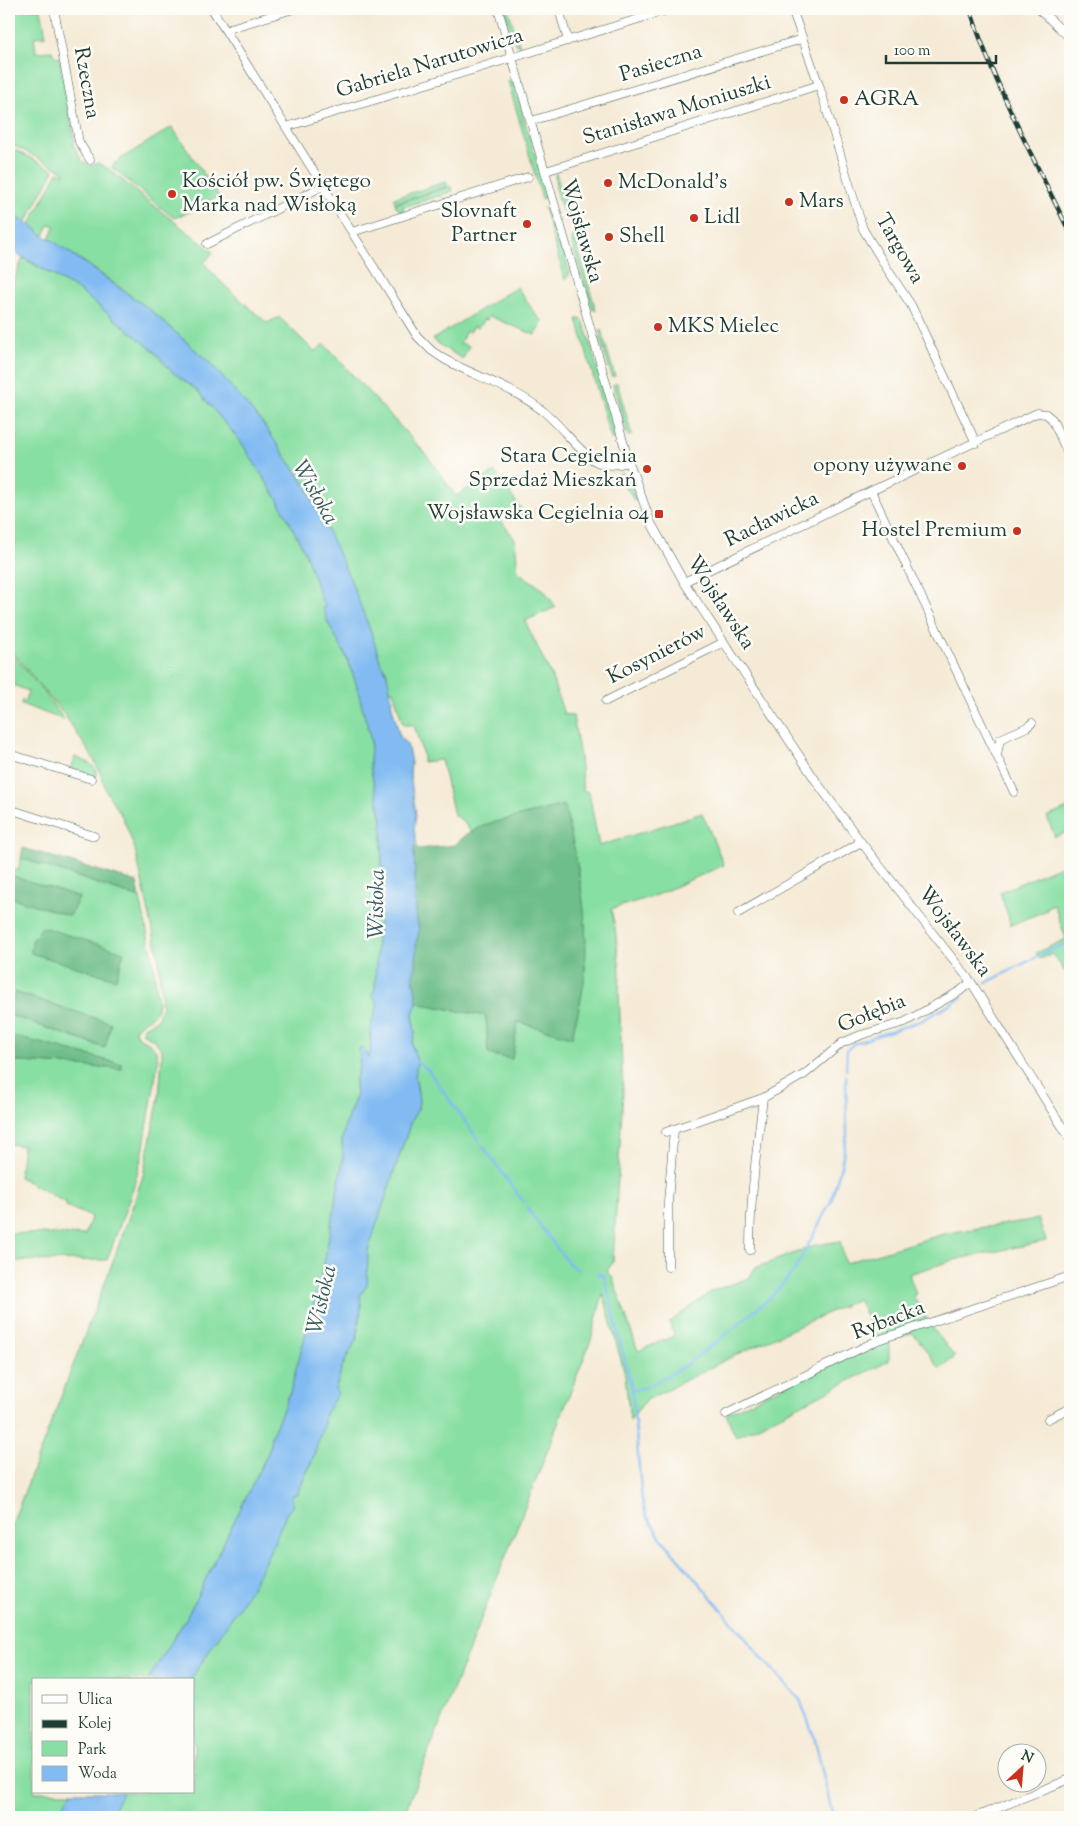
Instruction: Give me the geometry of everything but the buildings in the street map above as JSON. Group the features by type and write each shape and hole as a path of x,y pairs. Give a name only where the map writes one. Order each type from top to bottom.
{"street":[{"name":"Rzeczna","path":"54,9 79,142 90,160"},
{"path":"212,9 417,336 432,351 459,367 502,386 531,402 555,422 590,459 616,465 629,462"},
{"path":"226,31 293,9"},
{"name":"Wojsławska","path":"498,9 629,462 651,523 684,582 818,784 971,982 1070,1139"},
{"path":"559,9 568,40"},
{"name":"Gabriela Narutowicza","path":"286,127 671,9"},
{"name":"Targowa","path":"792,9 819,85 863,229 911,305 976,443"},
{"path":"1040,9 1070,38"},
{"name":"Pasieczna","path":"531,121 802,39"},
{"name":"Stanisława Moniuszki","path":"546,171 819,85"},
{"path":"352,232 528,177"},
{"path":"207,244 323,186"},
{"name":"Racławicka","path":"684,582 871,491 1041,413 1046,414 1052,419 1070,458"},
{"path":"871,491 1014,792"},
{"name":"Kosynierów","path":"606,701 724,642"},
{"path":"997,755 1000,739 1032,723"},
{"path":"9,754 91,779"},
{"path":"9,809 94,836"},
{"path":"738,913 861,842"},
{"name":"Gołębia","path":"668,1267 670,1131 763,1098 805,1074 842,1044 861,1035 905,1022 960,991 971,982"},
{"path":"750,1250 752,1192 763,1098"},
{"name":"Rybacka","path":"726,1414 878,1340 1070,1276"},
{"path":"1048,1420 1070,1408"},
{"path":"975,1817 1070,1779"}],"green space":[{"path":"9,9 41,9 46,36 34,37 36,52 52,51 55,57 59,57 75,141 73,144 82,161 90,166 98,163 109,169 213,252 204,263 226,287 267,323 279,317 315,352 324,344 425,453 456,496 495,472 528,519 506,511 498,517 515,539 518,572 544,590 556,607 525,621 551,675 564,714 573,716 583,790 589,793 599,846 702,813 724,865 654,896 611,909 620,972 623,1093 613,1262 607,1271 612,1276 638,1351 674,1336 670,1322 712,1291 749,1278 755,1268 816,1245 840,1241 845,1263 947,1233 1038,1219 1046,1241 954,1260 909,1274 916,1294 913,1295 931,1326 955,1357 940,1369 913,1333 889,1340 889,1361 736,1437 726,1414 878,1340 858,1299 725,1360 645,1401 630,1420 625,1375 603,1293 591,1340 403,1817 108,1817 122,1794 195,1794 195,1678 191,1678 250,1590 269,1554 286,1514 292,1507 292,1494 297,1494 311,1464 325,1414 338,1393 335,1391 342,1367 357,1338 361,1308 360,1295 367,1285 368,1250 411,1121 418,1109 418,1091 415,1076 417,1062 412,1044 415,1034 413,1013 417,1003 486,1016 488,1054 511,1059 518,1022 572,1037 583,986 586,948 581,886 564,805 487,824 471,832 463,821 454,815 441,760 423,762 423,755 414,725 403,725 393,690 390,691 387,671 381,664 351,581 304,483 261,421 209,362 149,309 86,263 49,239 55,226 49,224 44,236 30,224 58,172 64,174 65,172 9,143"},
{"path":"504,9 508,9 520,47 513,41"},
{"path":"512,79 546,192 545,197 542,199 508,81"},
{"path":"172,127 219,196 194,210 174,218 111,167"},
{"path":"9,147 54,170 26,223 9,214"},
{"path":"556,173 570,221 564,212 559,198 555,183"},
{"path":"446,182 448,186 395,203 394,198"},
{"path":"452,187 453,191 441,195 441,197 403,207 404,212 397,208 395,204"},
{"path":"544,207 552,214 569,271 569,275 565,280"},
{"path":"573,236 575,237 596,311 592,309 571,239"},
{"path":"23,258 80,291 153,350 171,371 197,390 241,442 278,500 305,552 356,683 371,740 370,766 382,820 382,900 377,939 375,989 378,1006 370,1036 372,1047 369,1058 366,1052 359,1059 360,1064 355,1082 356,1097 346,1122 342,1139 343,1160 324,1264 290,1393 271,1437 269,1451 187,1617 149,1678 32,1678 32,1794 71,1794 55,1817 9,1817 9,1532 115,1256 143,1176 159,1097 162,1050 155,1041 143,1033 142,1028 157,1020 162,1006 158,954 135,849 122,816 107,793 93,758 66,717 9,648 9,293"},
{"path":"517,287 536,315 543,321 535,335 489,316 487,320 484,319 478,328 473,326 469,332 466,331 460,343 469,346 463,359 433,339"},
{"path":"577,319 581,319 584,322 617,439 611,439"},
{"path":"601,330 615,376 612,377 600,339"},
{"path":"617,383 632,435 628,436 613,385"},
{"path":"622,473 628,478 636,500 634,501 630,493 616,478 617,475"},
{"path":"9,651 44,692 64,720 21,704 22,700 25,701 28,691 9,683"},
{"path":"75,757 87,762 94,768 97,776 95,779 70,773"},
{"path":"564,805 581,886 586,948 580,1003 572,1037 518,1022 512,1059 488,1054 486,1016 417,1003 413,975 416,965 416,943 419,931 416,915 414,848 455,845 466,835 487,824"},
{"path":"1070,807 1070,831 1055,837 1047,817"},
{"path":"23,848 137,882 140,898 21,858"},
{"path":"21,858 140,898 153,959 158,1003 155,1013 135,1030 140,1038 151,1044 154,1048 158,1062 143,1152 133,1189 107,1260 9,1261 9,1233 85,1235 91,1217 66,1206 66,1203 19,1177 23,1146 9,1144 9,1061 122,1069 121,1064 9,1035 9,1015 104,1048 111,1023 14,992 9,987 9,897 70,915 79,898 9,875 9,868 18,871","holes":["32,941 123,952 116,979 31,953"]},
{"path":"1070,862 1070,968 1064,971 1053,954 1040,959 1036,953 1066,939 1054,904 1047,907 1047,910 1011,925 1000,892"},
{"path":"9,875 79,897 70,916 9,897"},
{"path":"42,927 124,952 116,979 31,953 32,941"},
{"path":"14,992 111,1023 105,1048 9,1015"},
{"path":"9,1035 121,1064 122,1069 9,1061"}],"water":[{"name":"Wisłoka","path":"9,214 30,224 44,236 149,309 209,362 261,421 304,483 351,581 381,664 387,675 399,734 407,744 411,763 410,774 416,815 414,830 417,845 414,848 416,915 419,931 416,943 416,965 413,975 417,1003 413,1013 415,1034 412,1044 417,1062 415,1076 419,1100 418,1109 411,1121 368,1250 367,1285 360,1295 361,1308 357,1338 342,1367 335,1390 338,1393 325,1414 311,1464 296,1494 292,1495 292,1507 286,1514 269,1554 250,1590 191,1678 149,1678 187,1617 269,1451 271,1437 290,1393 324,1264 343,1160 342,1139 346,1122 356,1097 355,1082 360,1064 359,1049 362,1048 369,1057 371,1029 378,1006 372,995 375,989 377,939 382,900 382,820 370,766 371,740 348,660 328,623 323,608 325,605 305,552 278,500 241,442 197,390 171,371 153,350 80,291 9,249"},
{"path":"71,1794 122,1794 108,1817 55,1817"}],"waterway":[{"path":"986,983 1044,953 1070,942"},
{"path":"846,1070 847,1050 853,1044 923,1020 962,998"},
{"path":"417,1062 428,1070 479,1141"},
{"path":"633,1390 647,1387 683,1367 772,1296 795,1270 831,1201 841,1166 847,1135 846,1076"},
{"path":"482,1145 524,1203"},
{"path":"527,1208 568,1263 578,1270"},
{"path":"597,1274 604,1275 632,1390 642,1500 646,1515 661,1538 800,1700 814,1736 833,1817"}],"railway":[{"path":"970,9 1003,95 1070,233"}],"place":[{"name":"AGRA","path":"844,100"},
{"name":"McDonald's","path":"608,183"},
{"name":"Kościół pw. Świętego Marka nad Wisłoką","path":"172,194"},
{"name":"Mars","path":"789,202"},
{"name":"Lidl","path":"694,218"},
{"name":"Slovnaft Partner","path":"527,224"},
{"name":"Shell","path":"609,237"},
{"name":"MKS Mielec","path":"658,327"},
{"name":"opony używane","path":"962,466"},
{"name":"Stara Cegielnia Sprzedaż Mieszkań","path":"647,469"},
{"name":"Wojsławska Cegielnia 04","path":"659,514"},
{"name":"Hostel Premium","path":"1017,531"}]}
